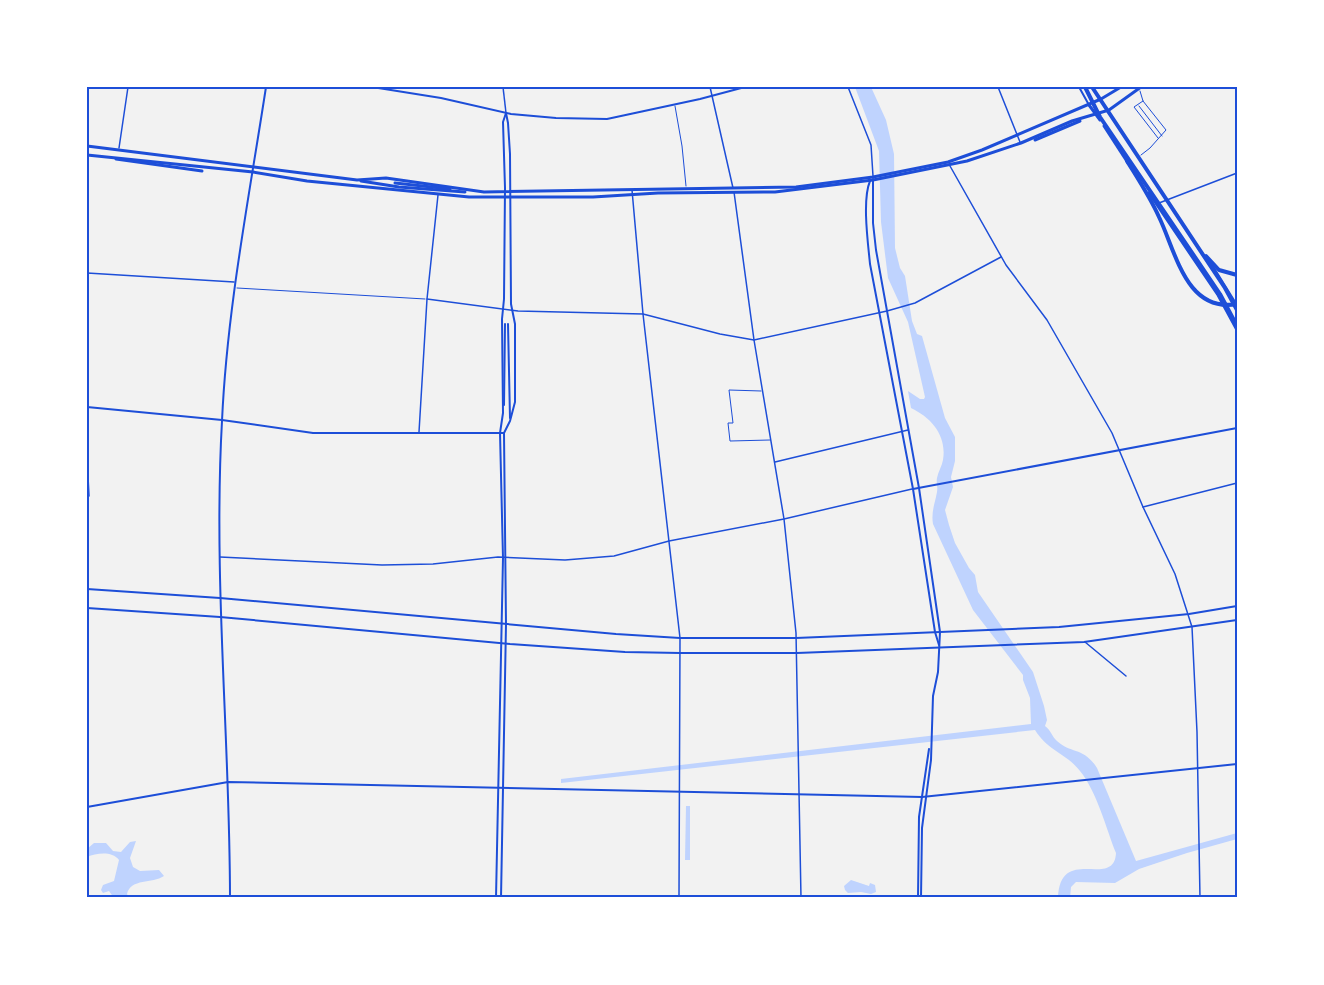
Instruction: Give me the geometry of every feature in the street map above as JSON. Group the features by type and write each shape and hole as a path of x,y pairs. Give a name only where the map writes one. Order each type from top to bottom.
{"highway":[{"path":"1085,87 1098,116 1151,200 1190,286 1205,300 1237,307"},
{"path":"1093,87 1237,307"},
{"path":"1098,116 1220,294 1237,328"},
{"path":"1199,249 1220,270 1237,275"}],"main road":[{"path":"230,898 228,782 220,617 222,420 234,288 266,87"},
{"path":"372,87 506,112 556,118 607,119 743,87"},
{"path":"1079,87 1218,295 1237,328"},
{"path":"1093,87 1227,286 1237,307"},
{"path":"949,164 1089,105 1121,87"},
{"path":"87,155 149,160 438,195 507,198 796,187 874,179 949,164 1021,143 1072,121 1098,116 1140,87"},
{"path":"501,898 506,624 502,310 508,192 503,122 506,112"},
{"path":"1035,140 1084,118"},
{"path":"87,146 420,189 470,192 686,189 734,191"},
{"path":"114,158 202,171"},
{"path":"139,163 149,160"},
{"path":"357,180 386,178 470,192"},
{"path":"874,179 873,223 886,311 919,488 940,632 930,745 918,829 920,898"},
{"path":"874,179 867,191 867,235 879,313 913,489 935,632 940,648"},
{"path":"395,183 470,192"},
{"path":"502,433 510,421 515,402 515,324 512,310 507,198"},
{"path":"502,413 507,324 510,421"},
{"path":"87,407 222,420 314,434 502,433"},
{"path":"913,489 1237,428"},
{"path":"495,898 504,558"},
{"path":"87,589 220,598 680,638 796,638 1059,627 1189,614 1237,606"},
{"path":"87,608 220,617 505,643 625,652 680,653 796,653 1084,642 1237,620"},
{"path":"87,807 228,782 924,797 1237,764"}],"street":[{"path":"119,150 128,87"},
{"path":"413,87 413,93"},
{"path":"504,87 506,112"},
{"path":"710,87 734,191 754,340 784,519 796,638 801,898"},
{"path":"848,87 870,145 874,179"},
{"path":"998,87 1021,143"},
{"path":"949,164 1001,257 1047,320 1119,449 1143,507 1175,574 1189,614 1192,627 1197,732 1200,898"},
{"path":"1156,204 1237,173"},
{"path":"632,190 643,314 680,638 679,898"},
{"path":"419,433 427,299 438,195"},
{"path":"427,299 502,310 643,314 720,334 754,340 915,303 1001,257"},
{"path":"87,273 235,282"},
{"path":"774,462 909,430"},
{"path":"87,457 89,495"},
{"path":"1143,507 1237,483"},
{"path":"219,557 381,566 504,558 566,560 614,556 669,541 784,519 913,489"},
{"path":"1084,642 1126,676"}],"lane":[{"path":"1139,156 1166,130 1143,101 1140,87"},
{"path":"1143,101 1134,107 1159,139"},
{"path":"674,104 682,146 686,189"},
{"path":"1138,104 1162,136"},
{"path":"234,288 427,299"},
{"path":"763,391 729,390 733,423 728,423 730,441 771,440"}],"water":[{"path":"855,87 871,87 886,120 894,154 895,248 900,268 905,276 912,321 917,334 922,336 945,418 955,437 955,461 951,477 953,487 945,510 949,525 955,543 975,575 978,592 1033,672 1044,706 1047,720 1045,726 1057,741 1087,757 1097,768 1136,861 1237,833 1237,839 1139,869 1115,883 1076,882 1071,887 1070,898 1058,898 1061,882 1068,873 1077,870 1106,868 1113,863 1116,853 1086,780 1075,765 1046,743 1035,730 561,783 561,779 1031,724 1030,698 1023,675 973,610 933,524 937,480 943,460 943,443 931,423 911,408 908,391 920,399 925,397 908,322 888,278 881,222 879,151"},
{"path":"686,806 690,806 690,860 685,860"},
{"path":"136,841 130,858 133,867 140,871 159,870 164,876 137,883 129,889 127,894 129,898 114,898 109,891 103,893 101,890 103,885 114,881 119,860 112,855 104,854 87,857 87,849 94,843 106,843 113,851 121,852 130,842"},
{"path":"851,880 869,886 870,883 875,885 876,892 871,894 848,893 844,886"}]}
